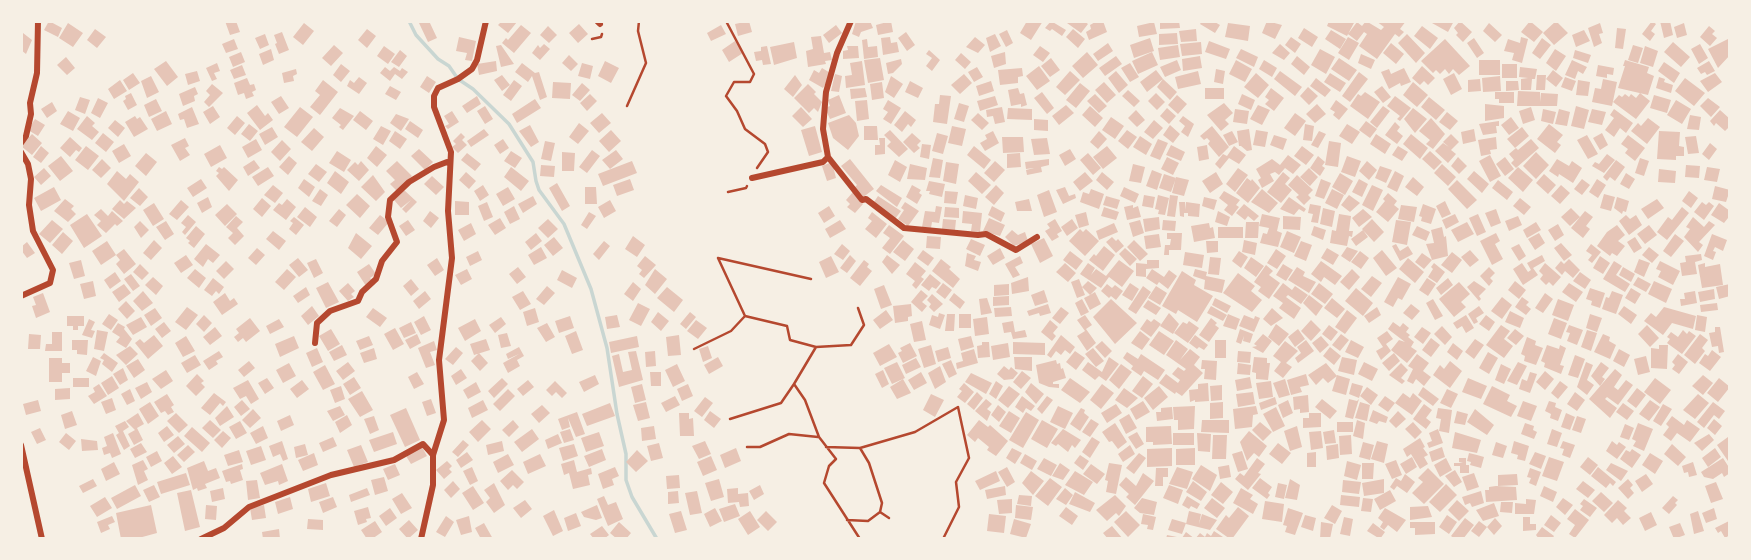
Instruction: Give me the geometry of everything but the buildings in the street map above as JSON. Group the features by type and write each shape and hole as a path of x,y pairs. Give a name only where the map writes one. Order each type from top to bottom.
{"street":[{"path":"21,143 26,136 37,73 38,21"},
{"path":"421,539 433,485 433,455 444,420 439,360 452,258 448,211 451,152 434,107 434,96 438,88 472,69 477,60 486,21"},
{"path":"851,21 837,53 826,92 823,129 828,157 862,200 866,200 904,228 986,234 1016,250 1037,237"},
{"path":"21,152 30,172 29,205 33,231 53,270 50,283 21,296"},
{"path":"752,178 823,162 828,157"},
{"path":"315,342 317,323 330,311 358,301 362,292 376,279 382,261 397,242 388,217 390,200 426,171 441,163 450,164"},
{"path":"201,539 224,528 249,507 331,475 394,460 424,444 433,455"},
{"path":"21,445 42,539"}],"path":[{"path":"627,106 646,64 638,31 639,21"},
{"path":"726,21 754,74 750,82 734,82 726,96 745,129 765,144 768,152 746,188 728,192"},
{"path":"745,316 718,258 811,279"},
{"path":"745,316 787,326 790,340 816,347 852,345 864,325 858,308"},
{"path":"694,349 731,331 745,316"},
{"path":"730,419 781,403 816,347"},
{"path":"794,384 805,400 819,437 836,459 829,466 824,483 860,539"},
{"path":"826,447 860,448 915,432 958,407 969,458 956,482 959,507 943,539"},
{"path":"747,447 760,446 789,434 819,437"},
{"path":"847,520 868,521 880,512 882,503 869,463 860,448"},
{"path":"880,512 889,518"}],"waterway":[{"path":"409,21 416,35 438,59 449,66 458,79 473,89 509,124 533,162 539,190 564,224 591,289 607,348 626,454 626,480 632,497 657,539"}]}
